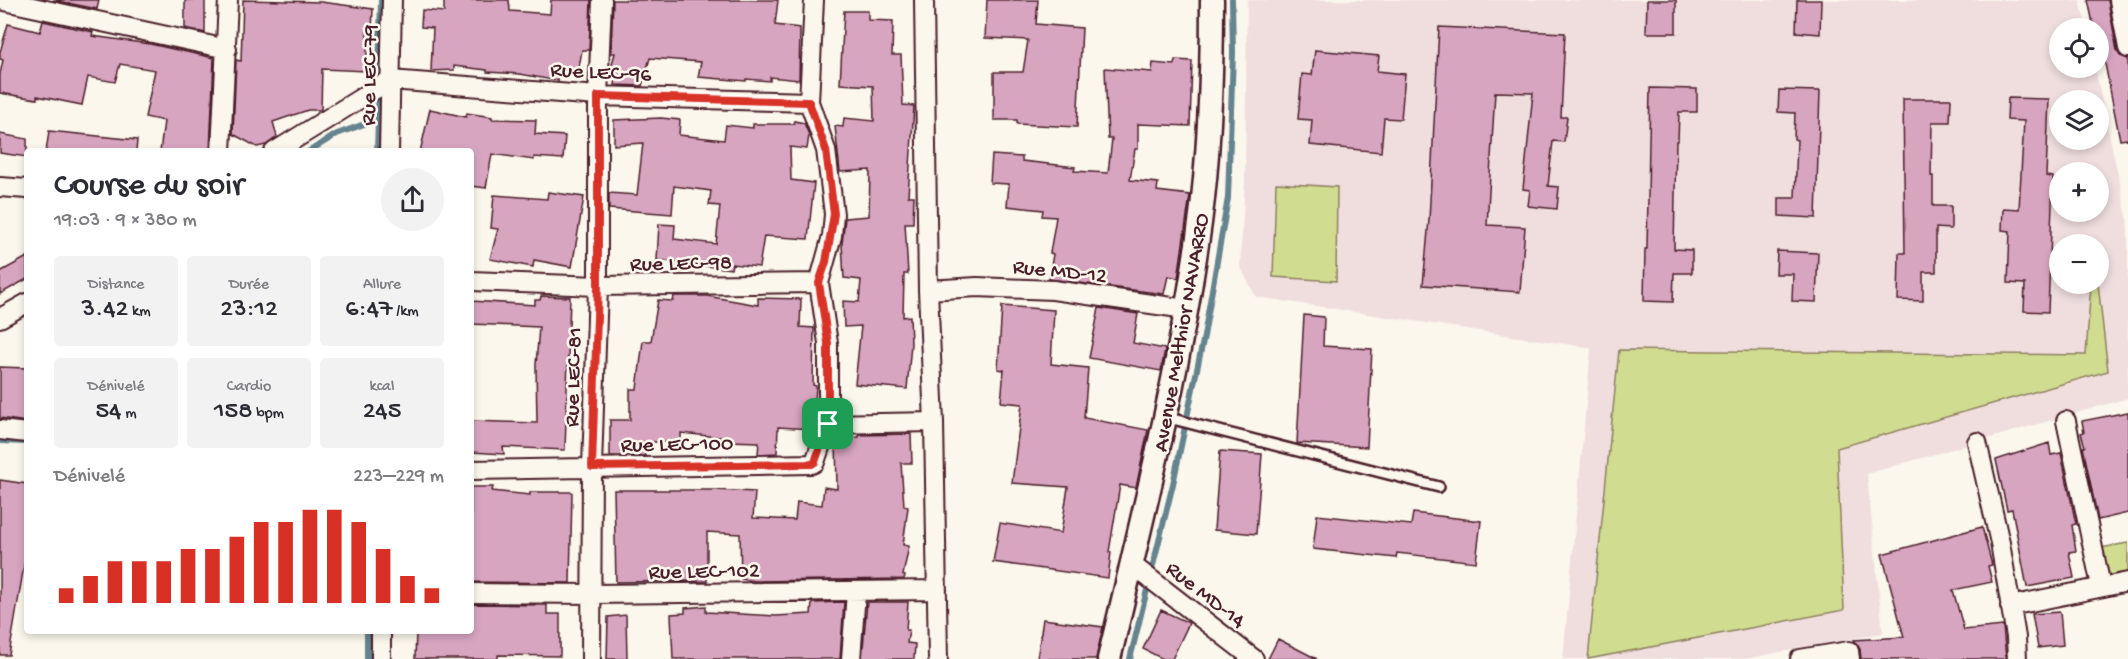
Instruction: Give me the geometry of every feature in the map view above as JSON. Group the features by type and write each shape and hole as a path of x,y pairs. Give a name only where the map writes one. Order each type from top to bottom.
{"street":[{"path":"0,0 227,49"},
{"path":"221,148 228,0"},
{"name":"Rue LEC-79","path":"389,148 392,0"},
{"name":"Rue LEC-81","path":"591,659 592,467 598,286 598,96 602,0"},
{"path":"814,0 809,102 826,150 834,214 826,262 819,283 828,343 828,424 934,422"},
{"path":"924,0 928,290 934,422 938,659"},
{"name":"Avenue Melthior NAVARRO","path":"1109,659 1165,417 1200,222 1212,0"},
{"path":"2119,0 2128,48"},
{"path":"280,148 390,80"},
{"name":"Rue LEC-96","path":"390,80 598,96 809,102"},
{"path":"0,187 24,189"},
{"name":"Rue LEC-98","path":"474,281 598,286 819,283"},
{"name":"Rue MD-12","path":"928,290 977,286 1053,290 1186,309"},
{"path":"0,318 24,305"},
{"path":"2066,421 2101,586"},
{"name":"Rue LEC-100","path":"474,470 812,464 815,462 828,424"},
{"path":"0,430 24,433"},
{"path":"1977,442 2000,543 2016,637 2017,659"},
{"name":"Rue MD-14","path":"1131,564 1254,659"},
{"path":"2010,606 2128,582"},
{"name":"Rue LEC-102","path":"474,593 938,590"},
{"path":"851,659 856,592"},
{"path":"381,634 381,659"},
{"path":"1800,659 1848,651 1851,653 1850,659"}],"lane":[{"path":"1165,417 1439,487"}],"shaded area":[{"path":"1247,0 2080,0 2084,18 2049,18 2049,78 2097,78 2100,90 2049,90 2049,150 2109,150 2109,133 2128,221 2128,398 1867,474 1883,633 1745,659 1563,659 1591,348 1256,297 1240,266 1245,181"}],"green space":[{"path":"1276,183 1337,187 1336,281 1273,277"},
{"path":"2090,294 2099,294 2108,371 1837,448 1844,610 1588,659 1619,350 2086,355"},
{"path":"2128,543 2128,577 2107,581 2100,548"}],"building":[{"path":"53,0 99,0 97,9"},
{"path":"185,0 205,0 205,33 185,28"},
{"path":"243,0 321,2 373,9 372,31 367,30 367,71 322,69 321,110 308,110 273,122 277,137 266,145 257,147 233,134 236,60 241,61"},
{"path":"444,0 509,0 510,11 550,14 551,0 591,0 589,50 582,50 578,73 560,70 558,81 454,66 454,70 431,71 433,28 421,27 422,10 444,12"},
{"path":"613,0 778,0 775,25 800,28 799,80 770,77 770,81 746,79 746,81 698,77 701,62 650,58 642,86 615,85 617,70 611,68 615,53 611,53"},
{"path":"987,0 1038,0 1036,24 1082,28 1077,127 1017,124 1017,120 994,120 994,72 1023,72 1028,40 985,38"},
{"path":"1647,0 1676,0 1676,33 1646,33"},
{"path":"1797,0 1821,0 1820,34 1796,32"},
{"path":"2088,0 2108,0 2117,51 2120,56 2128,59 2128,139 2120,140 2108,78 2109,18 2092,18"},
{"path":"844,11 868,11 868,20 893,21 892,55 901,55 903,105 914,106 908,196 914,196 913,223 905,223 908,274 904,274 903,317 910,316 911,344 907,389 855,384 861,326 844,327 843,301 859,302 861,280 844,278 842,244 845,218 869,216 870,170 840,172 835,126 843,127 844,118 874,121 873,86 840,84"},
{"path":"43,21 93,32 92,36 150,44 214,58 210,148 161,148 164,121 145,117 155,70 120,64 115,82 88,77 82,105 37,96 37,99 0,93 3,60 0,59 0,52 8,24 40,32"},
{"path":"1439,27 1565,33 1561,117 1567,117 1564,142 1553,141 1548,186 1559,187 1557,209 1528,206 1530,190 1523,189 1533,93 1495,92 1487,225 1525,227 1520,292 1423,285 1429,220"},
{"path":"1315,50 1379,56 1377,71 1405,74 1401,119 1384,118 1381,152 1310,145 1312,120 1298,119 1302,74 1312,75"},
{"path":"1175,60 1192,61 1190,126 1138,124 1138,149 1135,149 1130,180 1158,183 1157,191 1190,195 1178,278 1168,276 1164,294 1049,279 1053,254 1050,253 1056,217 1042,216 1043,210 1007,206 1009,184 990,183 992,155 1022,157 1022,161 1075,167 1074,171 1108,173 1112,139 1108,139 1105,68 1152,72 1153,63 1174,65"},
{"path":"1650,88 1697,89 1697,112 1679,112 1678,141 1676,141 1674,249 1692,250 1692,273 1674,273 1673,302 1644,301"},
{"path":"1779,90 1820,91 1816,218 1779,216 1779,198 1795,198 1797,140 1794,139 1795,113 1778,112"},
{"path":"2008,98 2049,99 2046,176 2049,176 2049,222 2051,222 2051,234 2049,234 2048,312 2024,311 2025,284 2008,283 2010,231 2002,230 2003,208 2019,209 2024,121 2007,120"},
{"path":"1903,99 1951,99 1950,122 1932,122 1931,176 1933,176 1933,206 1951,206 1951,229 1936,228 1936,272 1923,272 1923,301 1898,300 1899,253 1905,253"},
{"path":"430,109 466,117 467,113 492,117 492,119 536,120 535,134 565,136 563,159 534,157 534,160 492,154 486,188 474,186 474,148 421,148"},
{"path":"661,118 680,120 679,135 724,140 726,125 753,128 753,124 794,124 794,121 804,123 809,135 807,149 790,147 791,180 814,183 808,239 764,236 759,267 732,264 731,269 657,260 659,224 675,225 674,239 716,244 720,206 709,205 711,191 674,186 672,214 609,209 609,193 637,195 643,143 614,145 614,120"},
{"path":"49,131 137,140 136,148 47,148"},
{"path":"0,134 27,139 24,157 0,153"},
{"path":"548,192 584,197 572,267 534,260 533,267 490,259 498,229 491,228 494,195 547,199"},
{"path":"1777,251 1818,253 1816,302 1792,301 1793,274 1776,274"},
{"path":"24,259 24,281 0,294 0,272"},
{"path":"541,296 570,297 565,450 503,447 504,454 474,452 474,421 537,423 536,365 539,327 474,324 474,301 535,305 535,300 540,300"},
{"path":"674,296 707,296 758,305 758,298 801,299 800,327 814,328 813,385 816,386 813,429 778,427 777,453 758,454 759,442 728,441 728,438 681,433 681,442 644,442 645,456 610,456 610,420 630,420 630,389 637,389 643,341 651,341 658,300 673,301"},
{"path":"1002,306 1054,310 1051,364 1088,368 1084,418 1148,430 1136,488 1120,485 1109,552 1111,552 1108,578 993,562 1000,523 1061,533 1068,487 1012,483 1022,404 1001,402 1004,370 998,369"},
{"path":"1099,308 1138,314 1133,343 1165,349 1161,371 1089,358"},
{"path":"1304,315 1324,317 1323,346 1372,349 1367,447 1297,443"},
{"path":"0,367 24,368 24,422 0,418"},
{"path":"2128,412 2128,513 2098,520 2083,447 2085,447 2081,433 2084,432 2082,421"},
{"path":"911,434 912,463 901,463 904,506 908,507 903,545 909,546 904,579 755,581 741,579 740,534 707,532 707,581 616,582 614,490 755,492 753,518 795,520 797,502 822,505 824,487 837,489 836,438"},
{"path":"2049,443 2051,455 2061,453 2076,524 2072,525 2076,551 2069,552 2074,578 2027,587 2012,509 2007,510 1996,460"},
{"path":"1220,451 1262,454 1256,534 1214,530"},
{"path":"0,480 24,484 24,566 9,655 0,655"},
{"path":"474,487 493,487 492,491 530,495 530,492 572,492 570,583 474,582"},
{"path":"1413,513 1481,521 1476,562 1397,553 1396,558 1313,549 1317,515 1411,525"},
{"path":"1982,527 1992,565 1988,566 1992,582 1953,590 1964,630 2003,626 2006,659 1861,659 1860,649 1854,640 1904,637 1882,554"},
{"path":"844,602 840,659 673,659 671,614 685,613 685,608 706,606 706,612 776,616 811,614 812,603"},
{"path":"867,602 908,602 907,643 915,644 914,659 862,659"},
{"path":"474,604 547,605 547,614 560,614 560,656 498,655 498,659 415,659 416,634 474,634"},
{"path":"1161,610 1189,623 1172,659 1163,659 1143,649"},
{"path":"2060,612 2063,645 2038,648 2032,614"},
{"path":"626,615 627,659 607,659 608,617"},
{"path":"1043,619 1103,627 1096,659 1037,659"},
{"path":"1278,639 1317,659 1268,659"}],"waterway":[{"path":"378,119 381,0"},
{"path":"1130,659 1173,484 1204,336 1228,198 1233,53 1232,0"},
{"path":"314,148 337,134 378,119 377,148"},
{"path":"0,441 24,442"},
{"path":"367,634 367,659"}],"route":[{"path":"598,96 809,102 826,150 834,214 832,236 819,283 828,343 828,424 815,462 812,464 592,467 598,286 598,96"}]}
